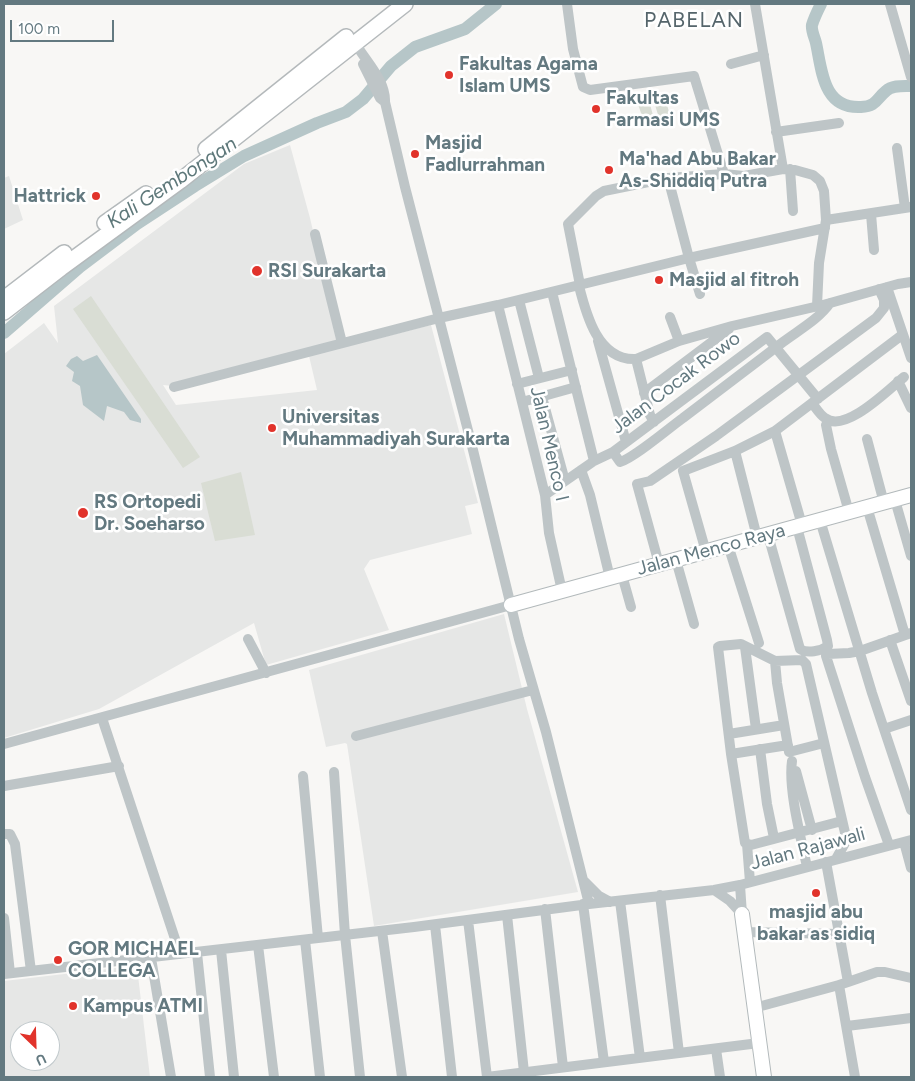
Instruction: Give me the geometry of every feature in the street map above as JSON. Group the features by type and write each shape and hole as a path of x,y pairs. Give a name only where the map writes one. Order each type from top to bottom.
{"highway":[{"path":"4,299 173,174 355,44 388,4"},
{"path":"4,312 196,170 405,4"}],"main road":[{"name":"Jalan Menco Raya","path":"511,605 911,495"},
{"path":"742,914 764,1077"}],"street":[{"path":"567,4 573,49 582,87 590,90 694,76 724,174"},
{"path":"755,4 776,132 786,169 793,211"},
{"path":"890,4 911,77"},
{"path":"355,44 364,67 378,87 583,881 604,1062"},
{"path":"731,64 764,55"},
{"path":"776,132 839,122"},
{"path":"174,388 439,318 579,286 826,224 908,208 897,148"},
{"path":"626,442 596,335 585,309 568,228 570,220 596,196 608,190 668,178 724,174 744,176 786,169 810,174 820,181 824,191 826,224 818,270 817,306"},
{"path":"668,178 700,294"},
{"path":"871,214 874,250"},
{"path":"315,234 342,343"},
{"path":"596,335 615,354 624,358 636,359 679,341 734,325 911,282"},
{"path":"883,288 911,358"},
{"path":"659,564 637,484 650,481 716,436 882,312 884,303 883,288"},
{"path":"552,292 594,461"},
{"path":"519,300 539,378"},
{"path":"546,495 594,461 615,455 622,462 628,458 820,315 830,303"},
{"name":"Jalan Menco I","path":"498,305 546,495 549,533 562,591"},
{"path":"670,317 679,341"},
{"path":"644,393 734,325"},
{"path":"706,552 683,471 735,451 775,431 902,335"},
{"name":"Jalan Cocak Rowo","path":"615,455 626,442 767,336 776,348"},
{"path":"776,348 798,375 825,419 833,421 850,418 864,410 901,379 911,408"},
{"path":"636,359 644,393 654,422"},
{"path":"517,384 572,370"},
{"path":"706,383 714,394"},
{"path":"522,402 576,387"},
{"path":"542,397 565,481"},
{"path":"826,425 849,512"},
{"path":"735,451 800,649 807,652 826,648 828,646 827,640 775,431"},
{"path":"867,439 911,556"},
{"path":"581,470 616,576 631,607"},
{"path":"867,507 908,634 860,651 828,654 826,656 889,845"},
{"path":"820,520 884,729 911,810"},
{"path":"728,545 759,643"},
{"path":"676,560 694,624"},
{"path":"4,744 511,605"},
{"path":"248,639 266,673"},
{"path":"890,640 911,701"},
{"path":"742,914 747,844 744,838 731,754 718,648 720,646 740,644 775,661 804,661 846,840 831,861 849,1051 855,1077"},
{"path":"744,647 756,729"},
{"path":"775,661 790,753 812,830"},
{"path":"356,736 534,690"},
{"path":"102,718 180,954"},
{"path":"884,729 911,720"},
{"path":"729,734 784,725"},
{"path":"731,754 760,749 790,753 824,743"},
{"path":"760,749 767,804 774,838"},
{"path":"790,753 790,771 807,867"},
{"path":"4,786 119,766"},
{"path":"334,772 345,936 360,1077"},
{"path":"303,776 318,938"},
{"path":"747,844 800,833 842,821"},
{"path":"4,834 10,834 15,844 31,971"},
{"path":"908,841 911,868"},
{"name":"Jalan Rajawali","path":"7,974 345,936 544,909 714,890 745,884 908,841"},
{"path":"583,881 599,896 615,901 640,1058"},
{"path":"714,890 730,901 742,914"},
{"path":"660,895 679,1053"},
{"path":"544,909 563,1067"},
{"path":"507,915 524,1072"},
{"path":"4,918 7,974"},
{"path":"468,920 487,1077 759,1044"},
{"path":"435,925 452,1077"},
{"path":"382,931 402,1077"},
{"path":"743,932 839,934"},
{"path":"305,940 320,1077"},
{"path":"258,945 274,1077"},
{"path":"221,950 234,1077"},
{"path":"197,953 210,1077"},
{"path":"151,958 171,1077"},
{"path":"754,1008 877,972 911,978"},
{"path":"847,1026 911,1018"},
{"path":"716,1049 720,1077"}],"shaded area":[{"path":"663,92 670,115 659,118 652,95"},
{"path":"648,97 654,119 644,122 637,101"},
{"path":"290,145 310,218 339,342 173,386 163,385 176,405 317,390 309,356 431,325 478,503 465,506 472,534 370,560 364,569 389,630 266,665 254,623 99,709 4,738 4,354 44,323 58,343 54,306 244,164"},
{"path":"9,176 23,220 4,229 4,178"},
{"path":"91,296 200,457 183,468 73,309"},
{"path":"97,355 141,419 141,423 130,420 124,412 107,406 104,421 83,405 80,386 72,381 74,372 66,366 71,359 77,356 83,361"},
{"path":"241,472 255,535 215,541 201,483"},
{"path":"504,614 527,709 578,892 374,926 347,744 326,747 309,670"},
{"name":"Kampus ATMI","path":"137,967 150,1077 4,1077 4,981"}],"waterway":[{"name":"Kali Gembongan","path":"4,333 80,267 137,224 244,156 346,112 363,99 391,66 415,47 465,29 496,4"},
{"name":"Kali Gembongan","path":"821,4 813,22 812,30 826,86 839,102 848,106 866,106 873,104 891,88 911,86"}],"place":[{"name":"Fakultas Agama Islam UMS","path":"449,75"},
{"name":"Fakultas Farmasi UMS","path":"596,109"},
{"name":"Masjid Fadlurrahman","path":"415,154"},
{"name":"Ma'had Abu Bakar As-Shiddiq Putra","path":"609,170"},
{"name":"Hattrick","path":"96,196"},
{"name":"RSI Surakarta","path":"257,271"},
{"name":"Masjid al fitroh","path":"659,280"},
{"name":"Universitas Muhammadiyah Surakarta","path":"272,428"},
{"name":"RS Ortopedi Dr. Soeharso","path":"83,513"},
{"name":"masjid abu bakar as sidiq","path":"816,893"},
{"name":"GOR MICHAEL COLLEGA","path":"58,960"},
{"name":"Kampus ATMI","path":"73,1006"}],"district":[{"name":"PABELAN","path":"694,21"}]}
